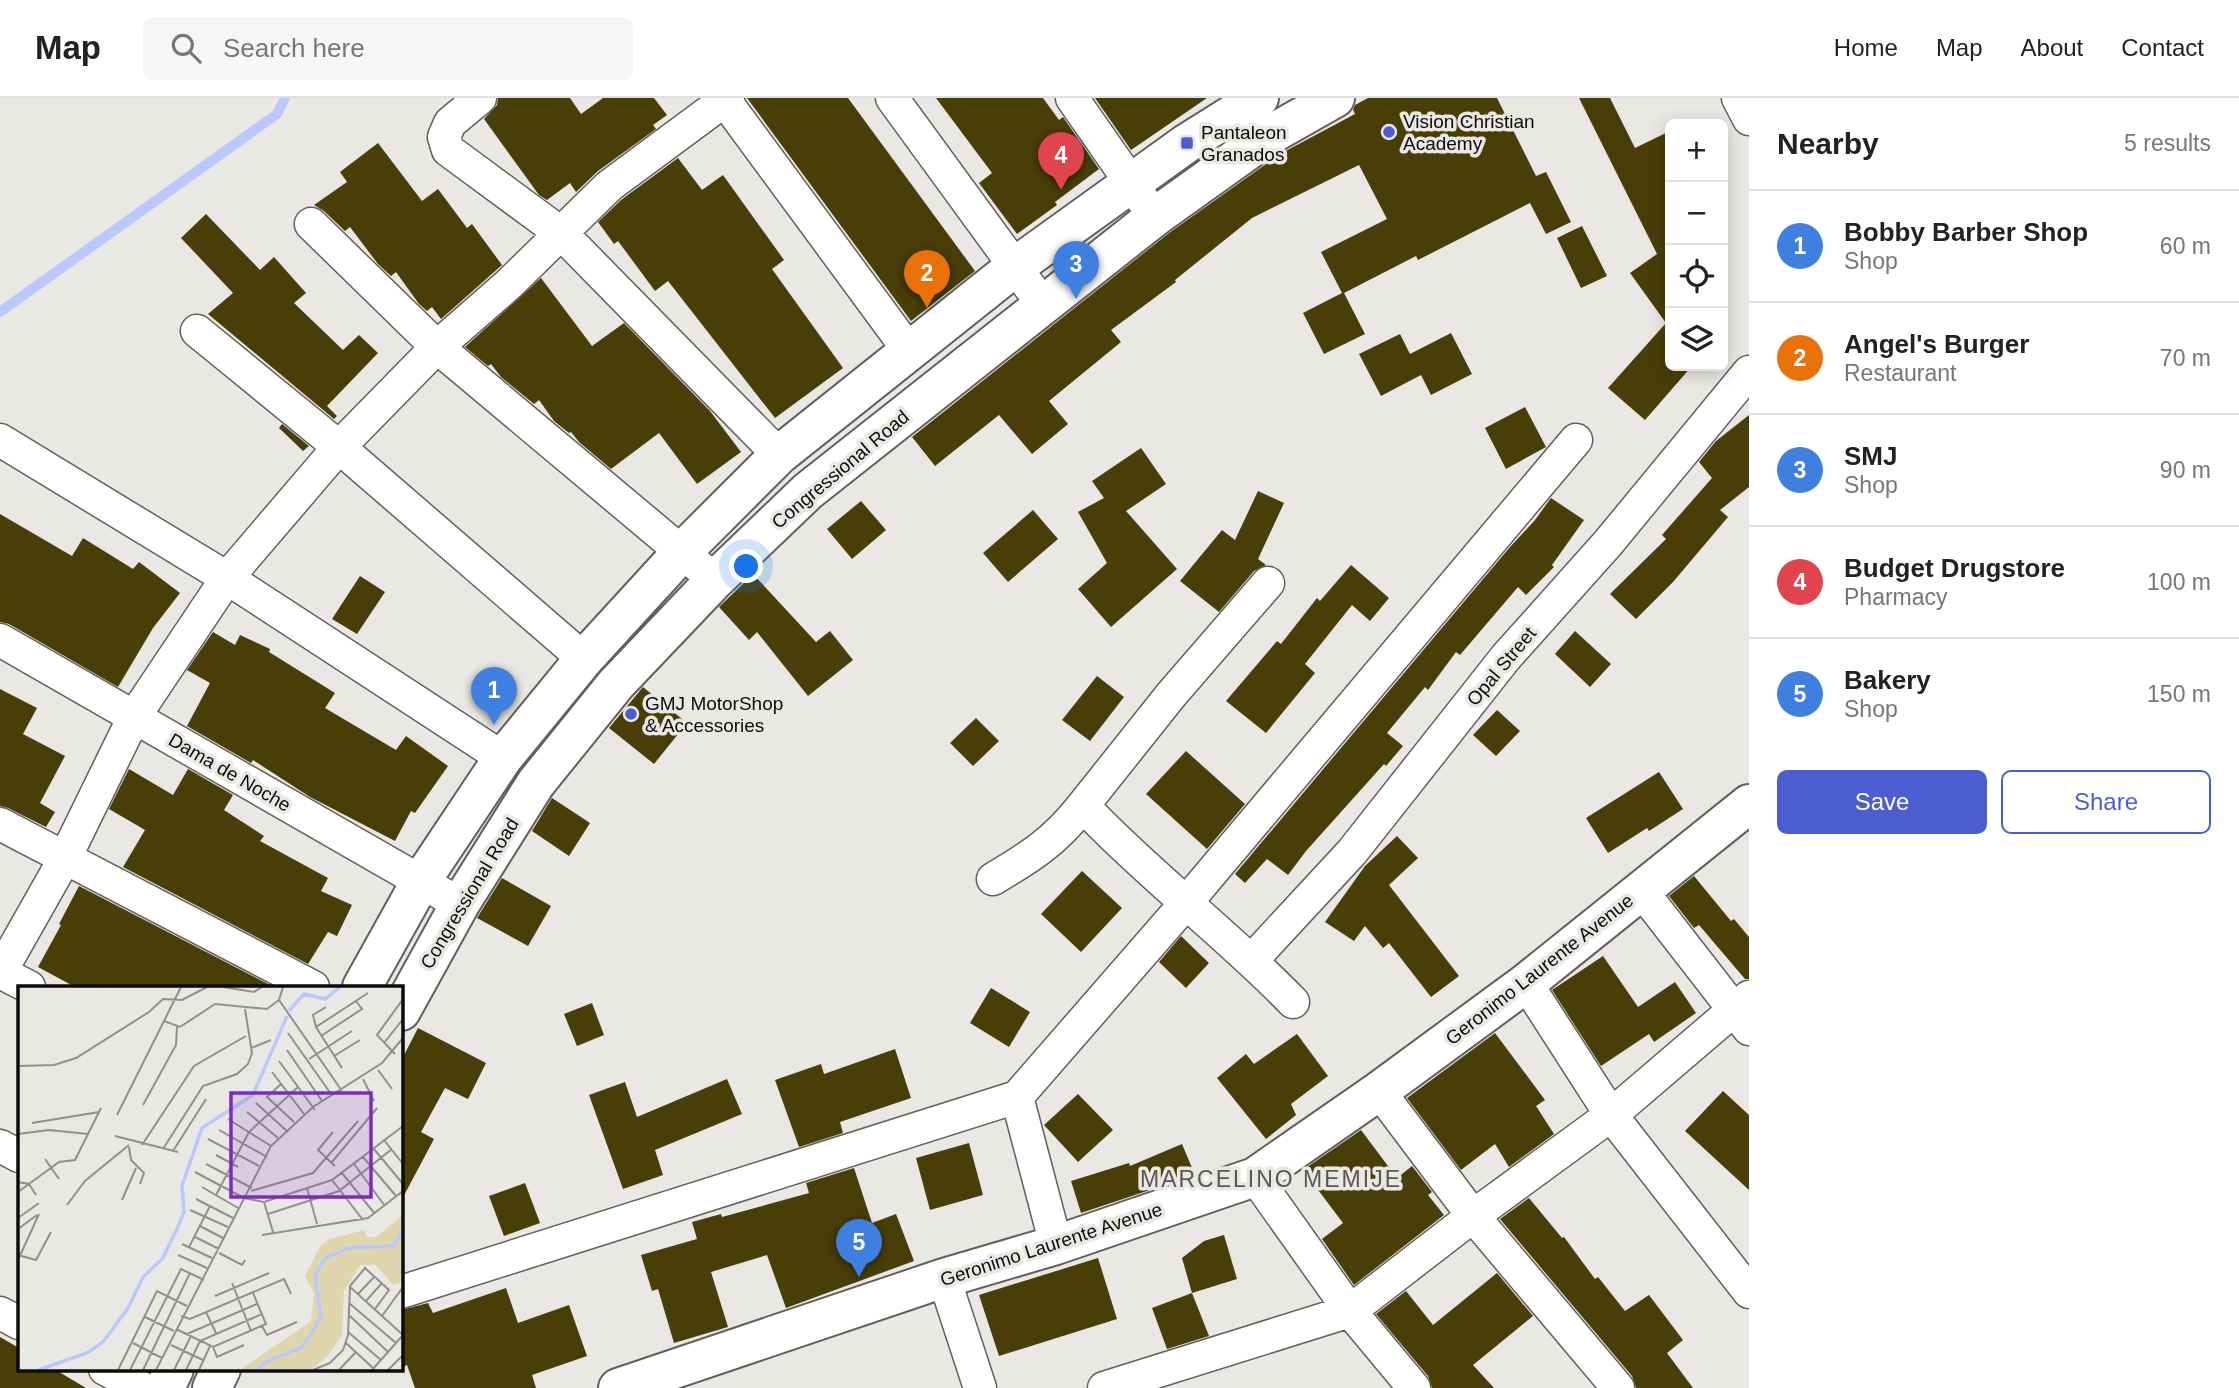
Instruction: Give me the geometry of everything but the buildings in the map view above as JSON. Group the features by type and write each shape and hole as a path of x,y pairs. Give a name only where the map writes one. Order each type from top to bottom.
{"main road":[{"name":"Congressional Road","path":"402,1009 460,904 536,783 616,684 715,580 808,491 1156,216 1268,136 1335,98"},
{"path":"363,986 421,881 502,758 584,659 682,552 779,455 847,399 1016,266 1244,102"},
{"name":"Geronimo Laurente Avenue","path":"618,1388 1255,1177 1379,1091 1526,983 1749,804"},
{"path":"165,1388 174,1370"},
{"path":"212,1388 221,1370"}],"street":[{"path":"480,98 450,123 443,137 448,150 562,234 779,455"},
{"path":"892,98 1043,305"},
{"path":"1072,98 1156,216"},
{"path":"1738,98 1749,119"},
{"path":"27,986 0,972 65,858 134,717 227,578 339,447 437,347 562,234 609,186 725,99 910,352"},
{"path":"311,224 437,347 715,580"},
{"path":"197,331 339,447 584,659"},
{"name":"Opal Street","path":"1252,960 1352,852 1506,657 1608,543 1749,372"},
{"path":"0,440 227,578 502,758"},
{"path":"402,1292 1017,1097 1185,904 1576,440"},
{"path":"993,879 1036,854 1067,826 1171,695 1268,583"},
{"name":"Dama de Noche","path":"0,640 460,904"},
{"path":"1081,808 1093,816 1185,904 1252,960 1293,1002"},
{"path":"0,824 311,986"},
{"path":"1104,1388 1350,1311 1744,1012 1641,890"},
{"path":"1526,983 1611,1115 1749,1292"},
{"path":"1379,1091 1473,1216 1618,1388"},
{"path":"1017,1097 1056,1245"},
{"path":"0,1146 18,1155"},
{"path":"1255,1177 1350,1311 1414,1388"},
{"path":"944,1278 980,1388"},
{"path":"0,1313 18,1323"},
{"path":"108,1370 142,1388"}],"waterway":[{"path":"0,312 277,114 285,98"}],"place":[{"name":"Vision Christian Academy","path":"1389,132"},
{"name":"Pantaleon Granados","path":"1187,143"},
{"name":"Budget Drugstore","path":"1061,190"},
{"name":"SMJ","path":"1076,299"},
{"name":"Angel's Burger","path":"927,308"},
{"name":"GMJ MotorShop & Accessories","path":"631,714"},
{"name":"Bobby Barber Shop","path":"494,725"},
{"name":"Bakery","path":"859,1277"}],"district":[{"name":"MARCELINO MEMIJE","path":"1271,1179"}]}
